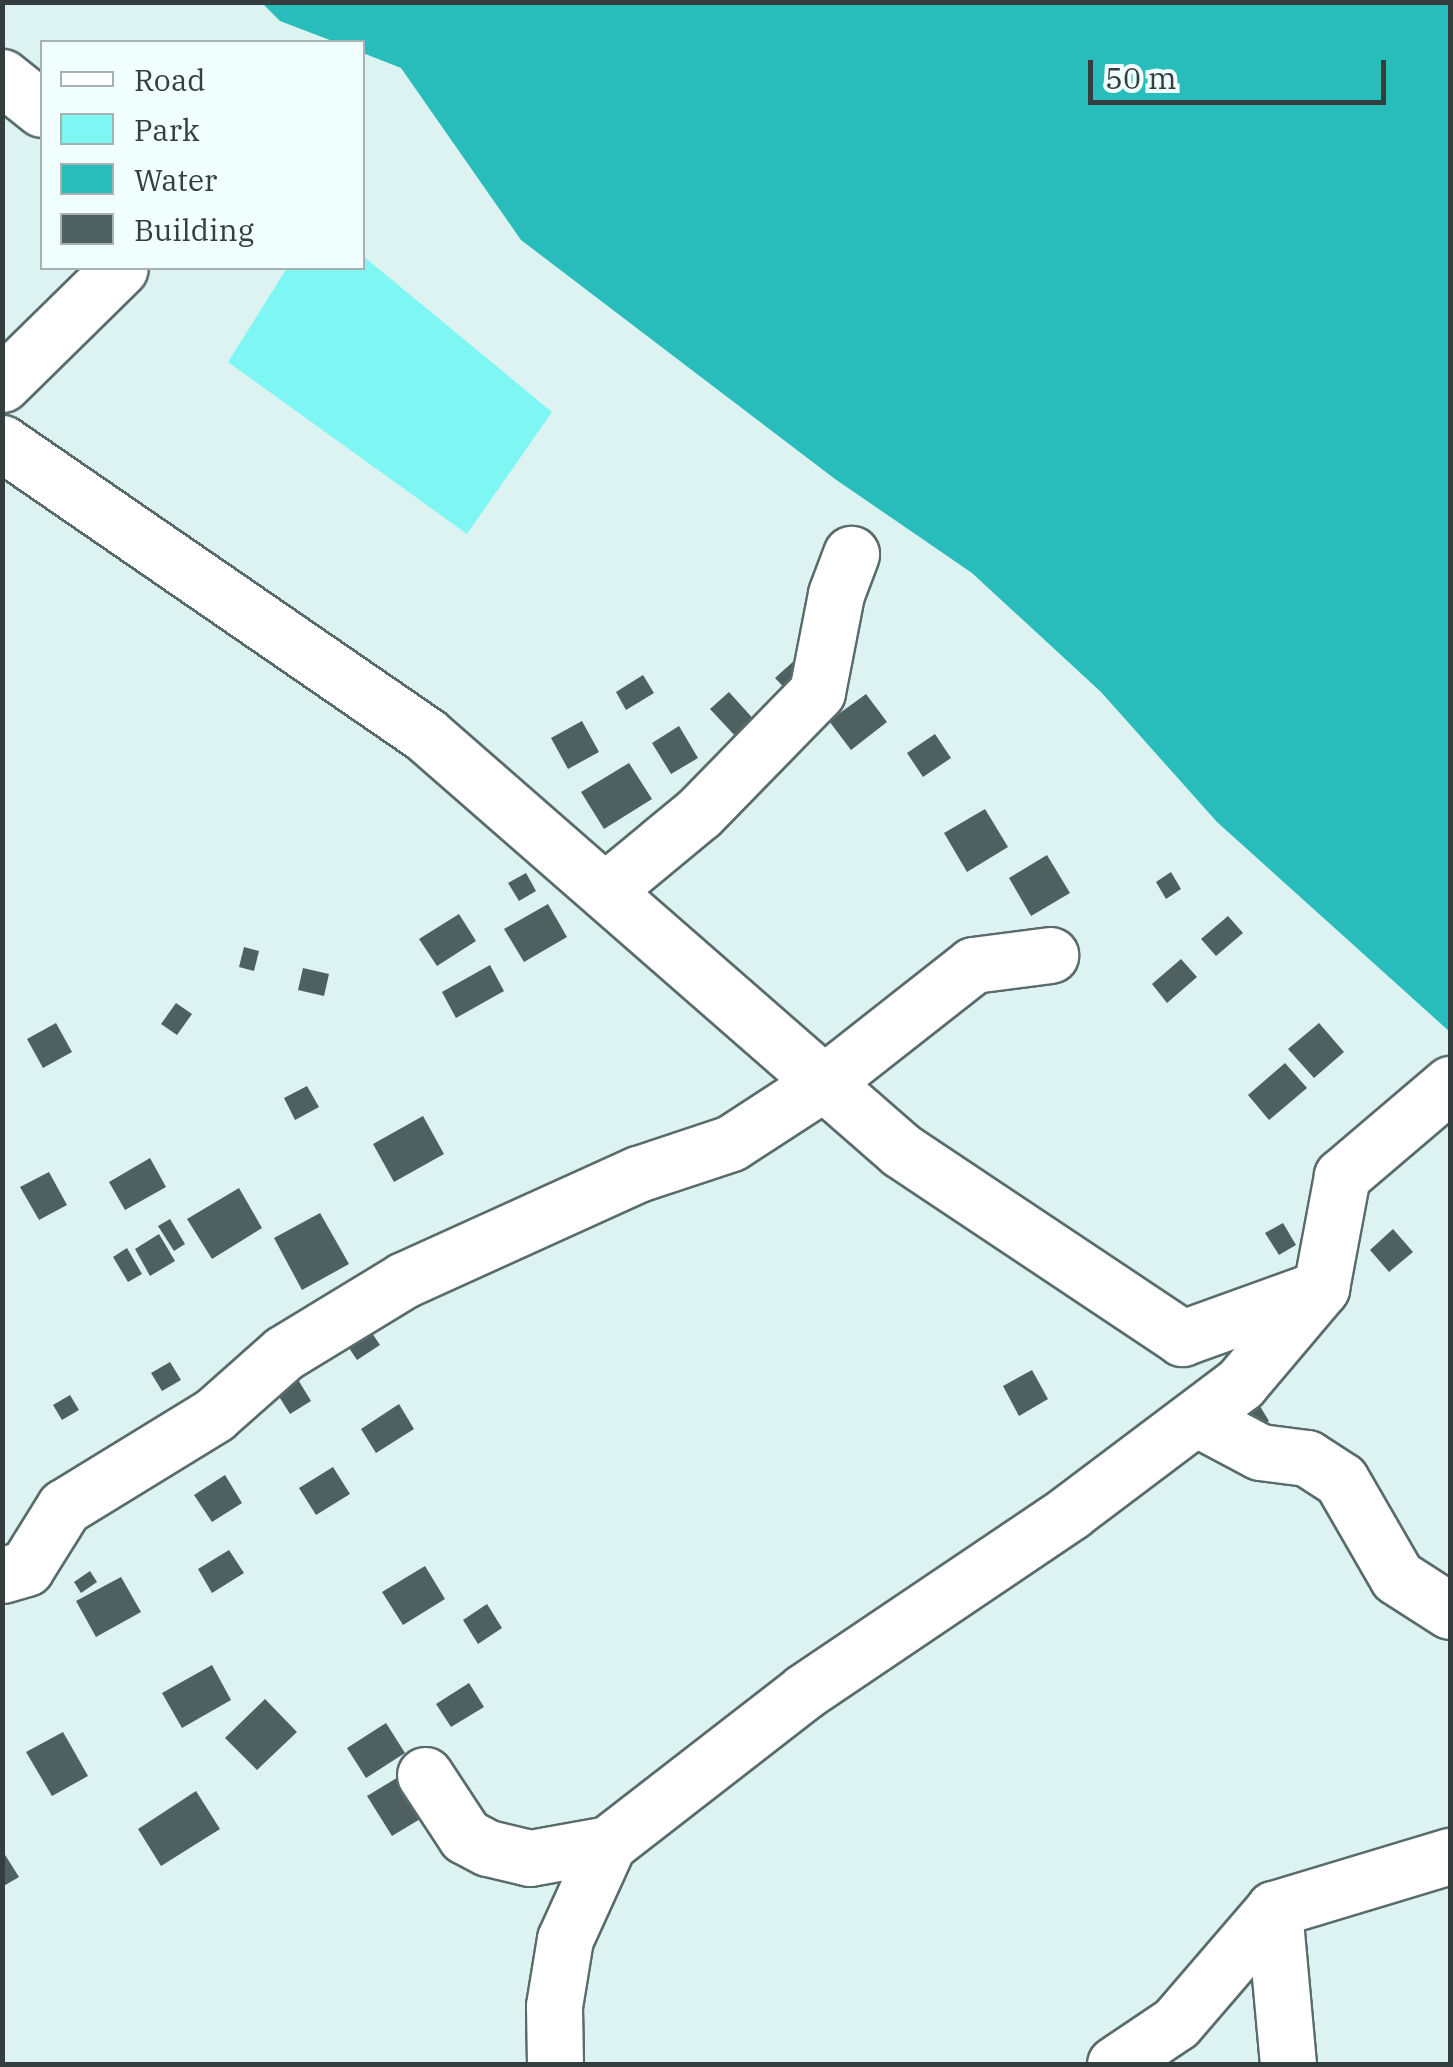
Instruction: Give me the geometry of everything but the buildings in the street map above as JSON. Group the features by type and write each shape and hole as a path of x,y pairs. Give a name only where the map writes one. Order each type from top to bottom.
{"street":[{"path":"2,77 40,107"},
{"path":"2,384 118,270"},
{"path":"2,443 426,735 607,889 822,1084 902,1151 1182,1338 1321,1288"},
{"path":"607,889 699,813 818,692 836,594 851,554"},
{"path":"2,1575 26,1568 64,1507 214,1415 284,1352 404,1280 638,1174 731,1143 822,1084 973,966 1050,955"},
{"path":"424,1774 465,1836 488,1848 530,1858 608,1844 806,1690 1070,1512 1240,1384 1321,1288 1342,1176 1450,1084"},
{"path":"1196,1418 1260,1452 1307,1458 1341,1480 1397,1577 1450,1611"},
{"path":"555,2064 554,2006 565,1939 608,1844"},
{"path":"1115,2064 1176,2023 1274,1909 1450,1856"},
{"path":"1274,1909 1288,2064"}],"green space":[{"path":"365,258 552,412 467,534 228,362 286,270 365,270"}],"water":[{"path":"262,3 1450,3 1450,1032 1217,822 1101,692 972,573 835,479 521,240 401,68 365,54 365,40 330,40 280,21"}]}
